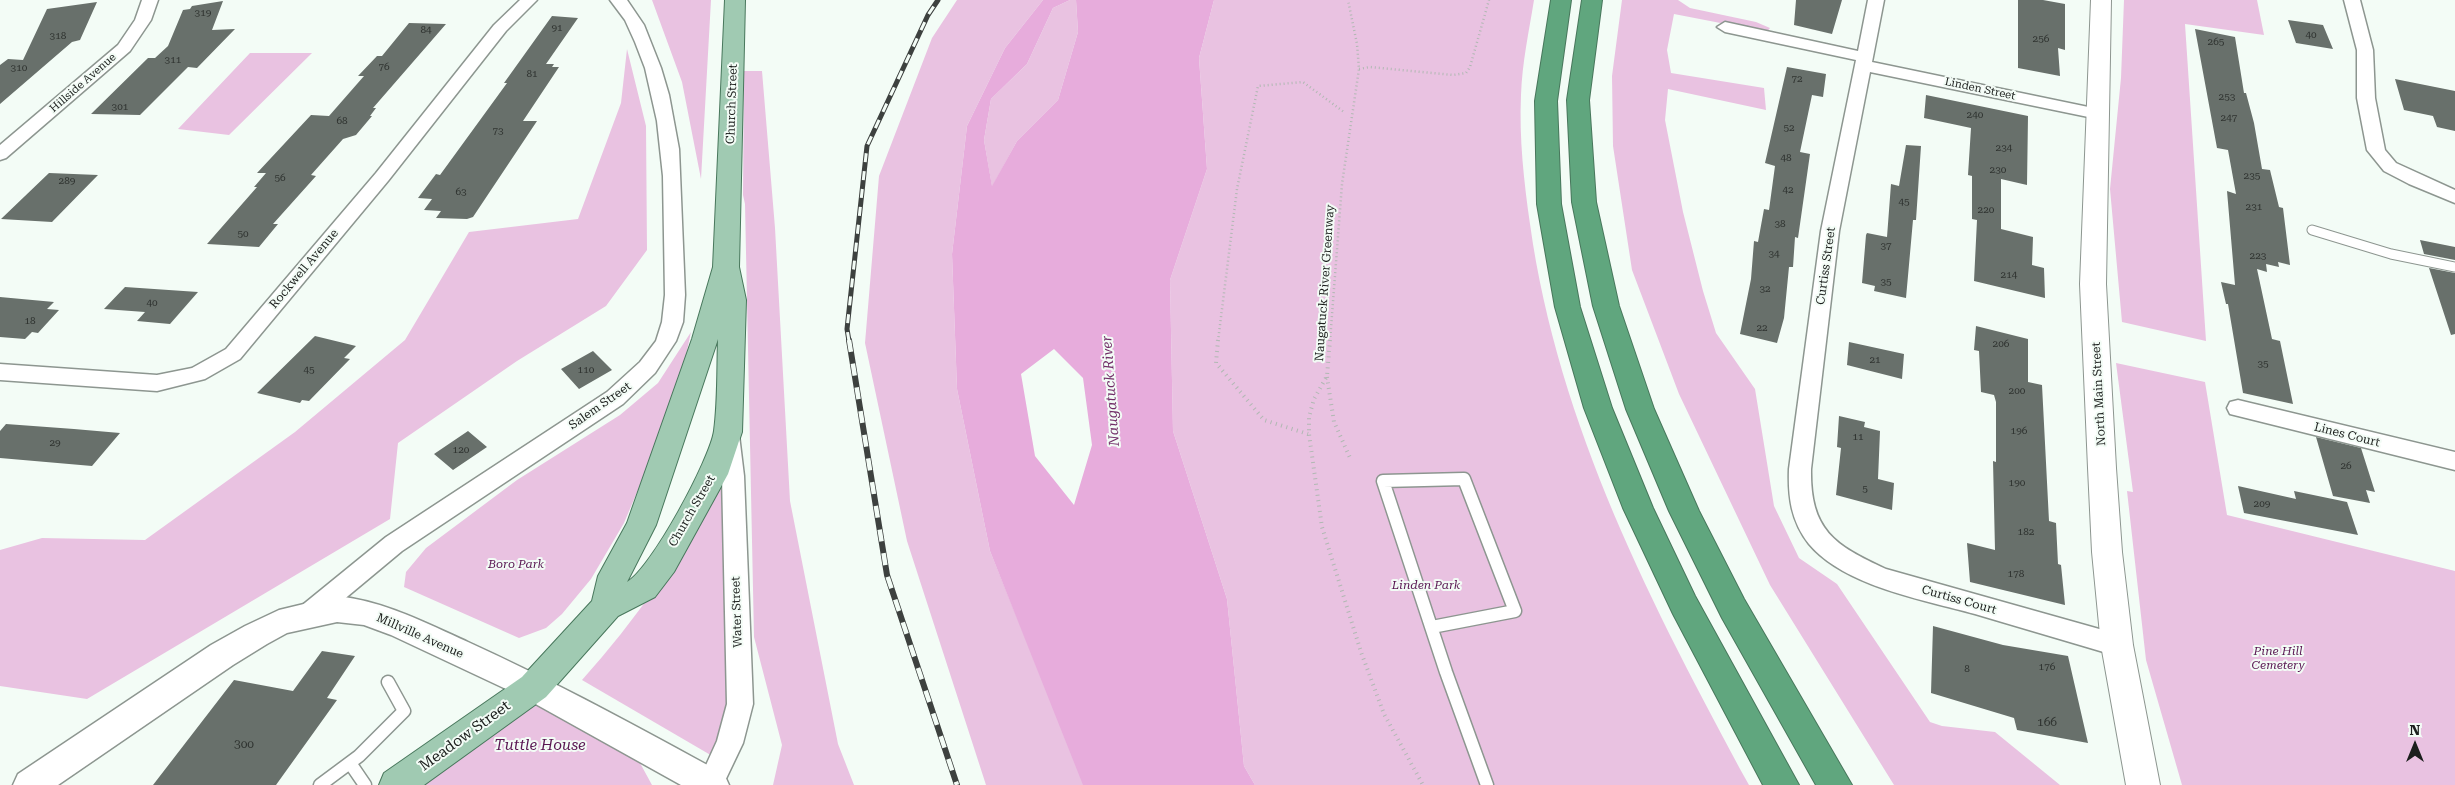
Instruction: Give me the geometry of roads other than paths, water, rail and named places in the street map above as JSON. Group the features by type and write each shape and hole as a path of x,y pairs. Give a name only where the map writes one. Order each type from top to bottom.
{"highway":[{"path":"1560,0 1548,61 1544,153 1558,263 1573,324 1593,394 1621,468 1656,551 1703,642 1782,785"},
{"path":"1592,0 1582,56 1579,100 1580,147 1586,208 1594,255 1610,316 1658,454 1695,535 1743,627 1835,785"}],"main road":[{"name":"Church Street","path":"534,687 607,607 644,588 663,563 714,474 728,432 733,300 726,268 735,0"},
{"name":"North Main Street","path":"2101,0 2093,284 2107,543 2117,646 2143,785"},
{"name":"Church Street","path":"607,607 613,576 641,525 705,339 726,268"},
{"name":"Meadow Street","path":"396,785 534,687"}],"street":[{"name":"Hillside Avenue","path":"0,154 124,48 143,20 150,0"},
{"name":"Rockwell Avenue","path":"0,372 157,382 198,374 233,354 382,177 500,28 529,0"},
{"name":"Salem Street","path":"309,614 394,544 615,398 634,383 654,361 670,332 676,307 675,203 666,118 654,67 635,22 618,0"},
{"name":"Curtiss Street","path":"1813,532 1802,513 1798,490 1800,469 1830,231 1876,0"},
{"path":"2352,0 2365,50 2366,98 2376,150 2380,158 2390,167 2415,180 2455,197"},
{"name":"Linden Street","path":"1724,27 1863,61 2098,114"},
{"name":"Lines Court","path":"2238,408 2455,461"},
{"name":"Water Street","path":"711,785 730,743 740,704 734,476 728,432"},
{"name":"Curtiss Court","path":"1813,532 1836,555 1852,565 1881,577 2117,646"},
{"name":"Millville Avenue","path":"30,785 222,655 279,623 309,614 337,609 365,612 402,626 534,687 711,785"}],"lane":[{"path":"2312,230 2391,254 2455,267"},
{"path":"1432,626 1515,611 1464,479 1383,481 1389,500 1486,785"},
{"path":"320,785 350,763 404,711 388,682"},
{"path":"350,763 365,785"}],"water":[{"name":"Naugatuck River","path":"1043,0 1070,0 1053,8 1027,64 991,99 984,140 992,186 1017,141 1058,100 1078,32 1076,0 1214,0 1199,58 1207,169 1170,280 1173,431 1227,599 1244,766 1255,785 1083,785 990,551 957,389 952,254 967,126 1005,48","holes":["1054,349 1083,378 1092,445 1074,505 1035,456 1021,374"]}],"railway":[{"path":"849,341 847,329 867,146 928,15 938,0"},
{"path":"849,340 887,575 957,785"}],"park label":[{"name":"Boro Park","path":"516,564"},
{"name":"Linden Park","path":"1426,585"},
{"name":"Pine Hill Cemetery","path":"2278,658"},
{"name":"Tuttle House","path":"540,746"}]}
